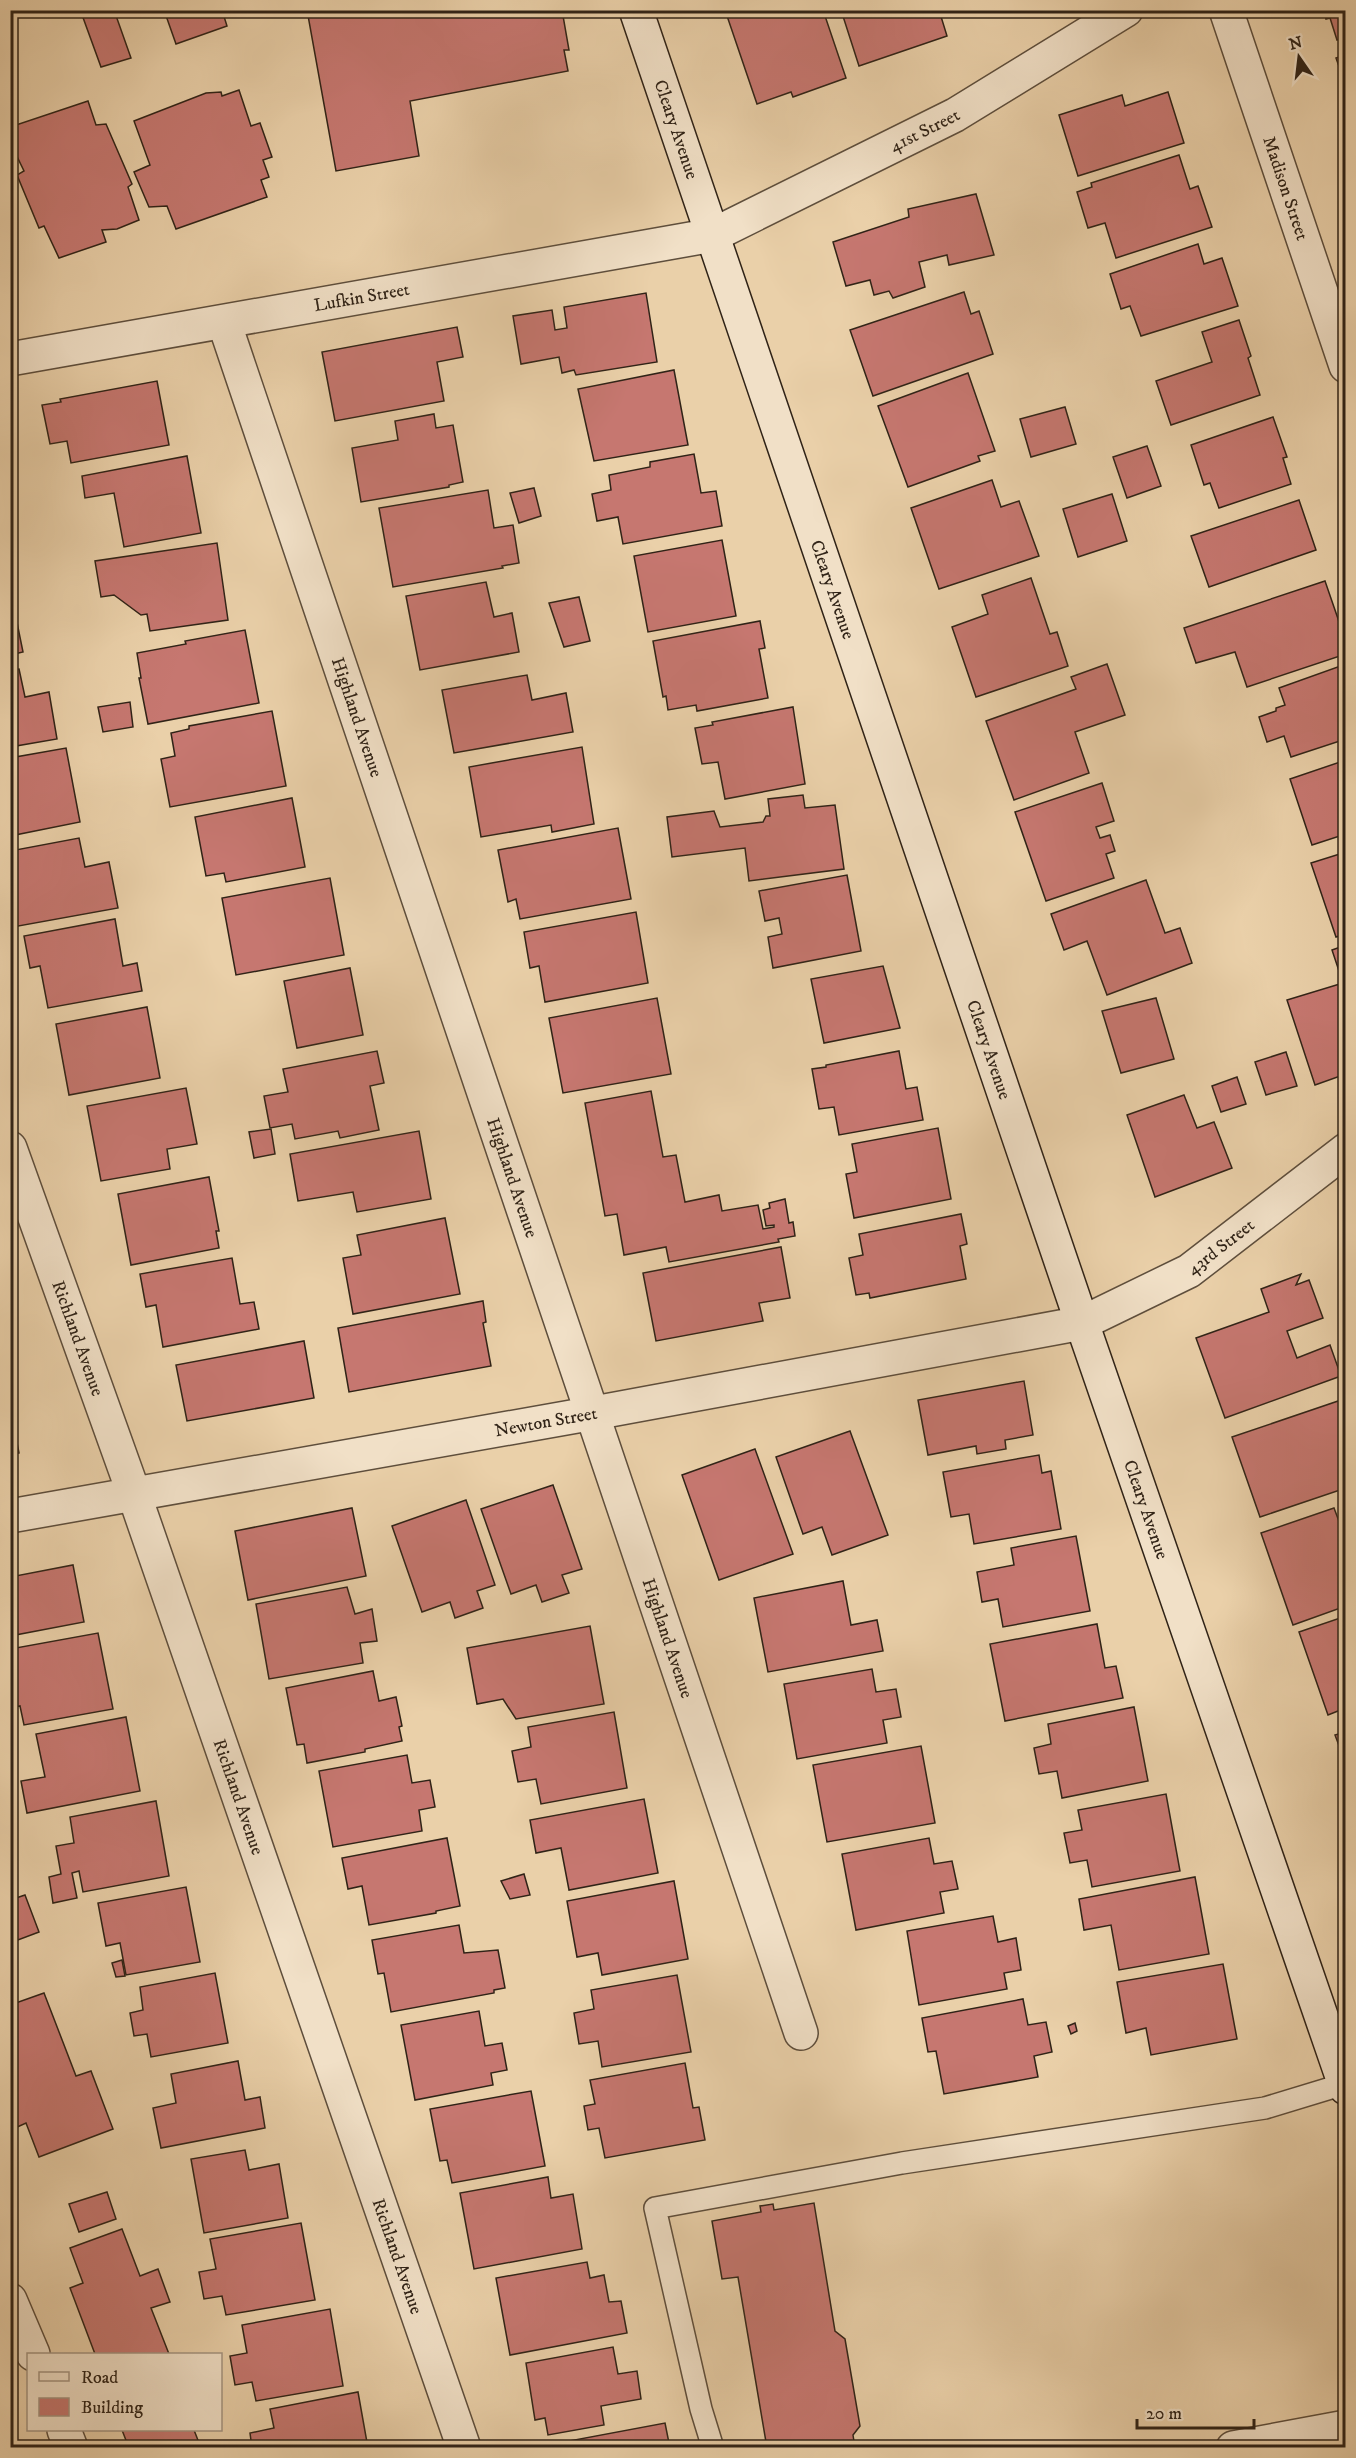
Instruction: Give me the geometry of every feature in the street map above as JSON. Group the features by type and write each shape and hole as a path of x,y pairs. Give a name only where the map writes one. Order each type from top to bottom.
{"street":[{"name":"Cleary Avenue","path":"636,10 1082,1323 1345,2086"},
{"name":"41st Street","path":"713,235 955,116 1126,10"},
{"name":"Madison Street","path":"1226,10 1346,366"},
{"name":"Lufkin Street","path":"10,359 713,235"},
{"name":"Highland Avenue","path":"224,322 594,1413 801,2033"},
{"name":"Richland Avenue","path":"10,1148 134,1494 465,2448"},
{"name":"43rd Street","path":"1082,1323 1189,1271 1346,1150"},
{"name":"Newton Street","path":"10,1516 594,1413 1082,1323"},
{"path":"10,2300 32,2353"},
{"path":"1233,2448 1346,2427"},
{"path":"64,2431 71,2448"}],"lane":[{"path":"713,2448 701,2409 655,2208 902,2163 1265,2108 1345,2086"}],"building":[{"path":"114,10 131,58 101,67 81,12"},
{"path":"164,10 222,10 227,26 176,44"},
{"path":"307,10 393,10 394,16 425,10 562,10 569,50 564,50 568,71 410,101 419,156 336,171"},
{"path":"725,10 823,10 846,78 793,97 791,92 757,104"},
{"path":"841,10 939,10 947,36 859,66"},
{"path":"1324,10 1346,10 1346,37 1337,40 1330,18 1326,19"},
{"path":"1346,55 1346,86 1336,58"},
{"path":"239,90 251,126 260,123 272,157 263,160 269,177 261,180 267,197 176,229 167,206 149,207 134,172 150,165 134,121 206,93 221,92 222,96"},
{"path":"1168,92 1184,143 1078,176 1059,115 1122,95 1125,106"},
{"path":"88,101 96,125 106,124 132,184 128,187 139,220 117,229 102,230 106,242 59,258 44,226 39,228 17,175 24,171 10,142 10,127"},
{"path":"1179,155 1190,189 1198,186 1212,227 1116,258 1105,223 1088,228 1077,192 1092,187 1091,183"},
{"path":"976,194 994,255 949,265 947,255 919,262 925,287 893,298 889,291 874,295 870,280 846,286 833,242 909,217 908,209"},
{"path":"1198,244 1204,264 1222,258 1238,306 1141,336 1130,306 1121,309 1110,274"},
{"path":"964,292 971,314 979,311 993,354 873,396 850,330"},
{"path":"646,293 657,362 576,375 574,370 562,373 559,357 521,364 513,316 552,310 555,330 567,328 564,307"},
{"path":"1239,320 1251,356 1248,358 1260,395 1171,425 1156,381 1212,362 1202,332"},
{"path":"457,327 463,357 437,362 444,401 335,421 322,352"},
{"path":"674,370 688,445 594,461 578,389"},
{"path":"968,373 995,451 978,456 980,461 908,487 878,406"},
{"path":"157,381 169,445 71,463 67,441 50,444 42,405 61,402 60,399"},
{"path":"1065,407 1076,444 1031,457 1020,419"},
{"path":"434,414 436,428 453,425 463,482 449,485 449,487 361,502 352,448 398,440 395,421"},
{"path":"1273,417 1287,457 1283,458 1291,484 1219,508 1210,483 1204,485 1191,445"},
{"path":"1147,446 1161,486 1127,498 1113,457"},
{"path":"694,454 701,493 716,491 722,526 623,544 618,517 597,521 592,494 611,490 609,475 650,467 650,462"},
{"path":"187,456 201,533 124,547 114,493 85,498 82,476"},
{"path":"992,480 1001,507 1019,501 1039,556 939,589 911,508"},
{"path":"534,488 541,516 519,523 510,493"},
{"path":"488,490 494,528 513,525 519,563 502,566 503,568 393,587 379,508"},
{"path":"1112,494 1127,541 1078,557 1063,509"},
{"path":"1299,500 1316,550 1209,587 1191,536"},
{"path":"722,540 736,616 648,632 634,556"},
{"path":"217,543 228,620 150,631 147,614 141,615 114,595 101,597 95,561"},
{"path":"1031,578 1050,634 1057,632 1068,666 976,697 952,627 988,614 982,595"},
{"path":"1325,581 1346,642 1346,654 1247,687 1235,652 1196,663 1184,628"},
{"path":"486,582 494,617 512,613 519,652 420,670 406,596"},
{"path":"10,588 23,652 10,655"},
{"path":"579,597 590,641 564,647 549,603"},
{"path":"760,621 765,648 759,649 768,698 697,711 696,705 668,710 666,696 663,697 653,641"},
{"path":"245,630 259,703 148,724 139,678 141,678 137,653"},
{"path":"1107,664 1125,715 1075,732 1089,773 1014,800 986,721 1076,689 1071,677"},
{"path":"1346,664 1346,739 1291,757 1284,736 1267,742 1259,717 1285,705 1279,688"},
{"path":"19,669 25,697 49,692 57,739 10,747 10,670"},
{"path":"527,675 532,700 566,693 573,732 454,753 442,690"},
{"path":"130,702 133,727 103,732 98,707"},
{"path":"793,707 805,784 725,799 718,762 702,764 695,728 713,725 712,722"},
{"path":"272,711 286,786 170,807 161,759 175,756 171,733 189,729 189,726"},
{"path":"582,747 594,824 552,832 551,825 481,837 469,767"},
{"path":"66,748 80,822 10,836 10,758"},
{"path":"1346,760 1346,834 1312,845 1290,779"},
{"path":"1102,783 1114,821 1096,827 1100,838 1110,835 1115,851 1106,854 1114,878 1046,901 1015,812"},
{"path":"803,795 805,808 835,805 844,869 749,881 745,848 672,857 667,817 714,811 720,827 763,822 766,816 770,816 768,799"},
{"path":"292,798 305,867 226,882 224,873 206,876 195,817"},
{"path":"618,828 631,899 520,919 516,899 508,902 498,850"},
{"path":"79,838 85,867 109,862 118,908 13,927 10,915 10,851"},
{"path":"1346,852 1346,934 1336,937 1311,863"},
{"path":"847,875 861,951 773,968 768,937 782,934 779,918 765,921 759,891"},
{"path":"330,878 344,955 236,975 222,898"},
{"path":"1146,880 1165,933 1180,928 1192,963 1107,995 1087,941 1064,950 1051,914"},
{"path":"636,912 648,983 545,1002 539,966 530,968 524,932"},
{"path":"115,919 123,966 137,963 142,991 48,1008 40,966 30,968 24,936"},
{"path":"1346,945 1346,1074 1315,1085 1287,1000 1343,983 1332,950"},
{"path":"883,966 900,1028 824,1043 811,979"},
{"path":"350,968 363,1035 297,1048 284,981"},
{"path":"657,998 671,1074 563,1093 549,1018"},
{"path":"1156,998 1174,1059 1121,1073 1102,1011"},
{"path":"147,1007 160,1078 69,1095 56,1024"},
{"path":"377,1051 384,1083 370,1086 379,1130 340,1138 338,1131 295,1139 292,1124 270,1128 264,1096 288,1092 283,1069"},
{"path":"899,1051 906,1089 917,1087 923,1120 839,1135 834,1107 819,1109 812,1069"},
{"path":"1286,1052 1297,1086 1266,1095 1255,1062"},
{"path":"1237,1077 1246,1104 1221,1112 1212,1086"},
{"path":"186,1088 197,1144 167,1149 170,1169 101,1181 87,1106"},
{"path":"651,1091 663,1157 676,1155 685,1202 719,1195 722,1211 758,1205 763,1229 774,1227 774,1225 766,1226 763,1210 770,1208 769,1203 785,1199 789,1223 793,1222 795,1236 778,1239 779,1242 669,1262 666,1247 624,1255 617,1214 605,1216 585,1103"},
{"path":"1184,1095 1197,1128 1214,1122 1232,1168 1155,1197 1127,1115"},
{"path":"938,1128 951,1199 854,1218 846,1174 857,1172 852,1144"},
{"path":"271,1129 275,1154 254,1158 249,1132"},
{"path":"419,1131 431,1199 357,1212 353,1192 298,1201 290,1154"},
{"path":"209,1177 219,1231 216,1231 219,1248 131,1265 118,1194"},
{"path":"961,1214 967,1244 960,1246 966,1279 870,1298 869,1293 856,1295 849,1258 863,1255 859,1234"},
{"path":"445,1218 460,1294 353,1314 343,1258 361,1255 357,1235"},
{"path":"781,1247 790,1298 759,1303 763,1321 656,1341 643,1273"},
{"path":"232,1258 240,1304 254,1302 259,1329 163,1347 156,1305 146,1307 140,1274"},
{"path":"1301,1274 1296,1285 1309,1280 1323,1318 1287,1331 1297,1358 1330,1345 1341,1376 1225,1418 1196,1338 1269,1312 1261,1289"},
{"path":"483,1301 486,1322 483,1323 491,1366 349,1392 338,1328"},
{"path":"304,1341 314,1398 187,1421 176,1365"},
{"path":"1024,1381 1033,1435 1005,1440 1006,1449 977,1454 976,1446 928,1455 918,1400"},
{"path":"1344,1399 1346,1404 1346,1488 1260,1517 1232,1437"},
{"path":"10,1407 19,1453 10,1455"},
{"path":"850,1431 888,1535 832,1555 822,1527 803,1534 776,1457"},
{"path":"755,1449 793,1554 719,1580 682,1475"},
{"path":"1039,1455 1042,1473 1051,1471 1061,1529 974,1544 969,1514 951,1517 943,1472"},
{"path":"553,1485 582,1569 562,1575 569,1593 542,1602 536,1585 511,1594 481,1509"},
{"path":"466,1500 495,1585 477,1591 483,1608 455,1618 450,1602 422,1612 392,1526"},
{"path":"352,1508 366,1576 248,1600 235,1531"},
{"path":"1334,1508 1346,1540 1346,1606 1293,1625 1261,1533"},
{"path":"1076,1536 1090,1611 1003,1627 998,1599 982,1602 977,1572 1014,1565 1011,1548"},
{"path":"73,1565 84,1622 10,1636 10,1577"},
{"path":"843,1581 851,1625 877,1620 883,1651 768,1672 754,1598"},
{"path":"347,1587 355,1614 372,1609 377,1641 360,1643 363,1663 269,1679 256,1604"},
{"path":"1346,1616 1346,1715 1343,1709 1328,1715 1299,1632"},
{"path":"1097,1624 1105,1668 1116,1666 1123,1698 1005,1721 990,1644"},
{"path":"590,1626 604,1704 516,1719 503,1699 477,1704 467,1648"},
{"path":"98,1633 113,1709 24,1725 20,1706 10,1708 10,1678 16,1677 10,1649"},
{"path":"872,1669 876,1692 896,1689 901,1717 883,1720 887,1743 797,1759 784,1684"},
{"path":"373,1671 379,1701 396,1697 402,1726 399,1727 402,1741 365,1749 365,1752 307,1763 304,1744 297,1745 286,1688"},
{"path":"1134,1707 1148,1781 1062,1798 1057,1771 1039,1774 1034,1748 1051,1744 1048,1724"},
{"path":"614,1712 627,1788 541,1804 536,1779 518,1782 512,1751 531,1747 528,1727"},
{"path":"126,1717 140,1791 27,1813 21,1781 45,1777 36,1734"},
{"path":"1346,1732 1346,1764 1335,1735"},
{"path":"921,1746 935,1823 827,1842 813,1765"},
{"path":"407,1755 412,1783 430,1780 435,1807 419,1810 422,1831 333,1847 319,1771"},
{"path":"1166,1794 1180,1871 1092,1887 1087,1860 1070,1863 1064,1833 1082,1830 1078,1810"},
{"path":"644,1799 658,1873 569,1890 561,1848 536,1853 530,1820"},
{"path":"156,1801 169,1876 83,1892 79,1871 72,1873 77,1898 53,1903 49,1877 61,1874 56,1846 74,1843 70,1817"},
{"path":"447,1838 460,1906 436,1911 436,1913 369,1925 362,1886 348,1889 342,1858"},
{"path":"929,1838 934,1864 952,1861 958,1889 940,1892 944,1913 856,1930 842,1854"},
{"path":"524,1874 530,1895 510,1899 501,1881"},
{"path":"1195,1877 1209,1954 1119,1970 1111,1925 1084,1930 1079,1899"},
{"path":"674,1881 688,1959 602,1975 598,1953 577,1957 567,1901"},
{"path":"186,1887 200,1962 126,1975 120,1943 106,1946 98,1903"},
{"path":"25,1895 39,1932 10,1943 10,1900"},
{"path":"993,1916 998,1942 1016,1938 1021,1970 1004,1973 1007,1989 919,2005 907,1931"},
{"path":"459,1925 464,1953 498,1950 505,1988 494,1990 494,1993 391,2012 384,1973 378,1974 372,1940"},
{"path":"122,1960 125,1976 116,1977 112,1963"},
{"path":"1223,1964 1237,2039 1151,2055 1146,2028 1126,2033 1117,1982"},
{"path":"215,1973 228,2043 151,2057 147,2034 134,2036 130,2013 143,2010 140,1987"},
{"path":"677,1975 691,2052 602,2067 598,2041 579,2044 574,2013 594,2009 591,1990"},
{"path":"44,1993 76,2076 91,2071 113,2129 39,2157 26,2123 13,2129 10,2122 10,2005"},
{"path":"1023,1999 1028,2025 1046,2022 1052,2052 1034,2056 1038,2077 944,2094 936,2051 928,2052 922,2018"},
{"path":"479,2011 485,2046 502,2043 507,2070 491,2073 493,2085 415,2100 401,2025"},
{"path":"1075,2023 1077,2031 1071,2034 1068,2026"},
{"path":"238,2061 245,2100 260,2097 265,2128 161,2148 153,2108 176,2103 171,2074"},
{"path":"685,2063 693,2108 699,2107 705,2140 605,2158 599,2128 588,2130 584,2106 595,2104 590,2080"},
{"path":"531,2091 545,2166 452,2183 447,2160 440,2161 430,2109"},
{"path":"245,2150 249,2170 279,2164 288,2218 204,2233 191,2159"},
{"path":"548,2177 551,2198 573,2194 582,2249 474,2269 460,2193"},
{"path":"107,2192 116,2219 79,2232 69,2204"},
{"path":"814,2203 835,2331 845,2339 860,2426 853,2435 855,2448 767,2448 738,2277 722,2279 712,2221 761,2212 760,2206 773,2204 774,2210"},
{"path":"301,2223 315,2300 226,2315 222,2296 204,2299 199,2272 216,2269 210,2239"},
{"path":"122,2229 140,2276 158,2269 170,2302 151,2308 169,2353 95,2353 70,2288 83,2283 70,2248"},
{"path":"587,2262 590,2278 604,2275 609,2302 621,2301 627,2333 510,2355 496,2278"},
{"path":"330,2309 343,2386 256,2401 252,2382 235,2385 230,2356 247,2353 242,2325"},
{"path":"613,2347 618,2374 637,2371 641,2399 601,2406 604,2425 548,2435 545,2418 535,2420 526,2363"},
{"path":"358,2392 368,2448 252,2448 250,2433 274,2428 270,2409"},
{"path":"665,2423 670,2448 554,2448 553,2444"},
{"path":"122,2431 194,2431 201,2448 129,2448"}]}
